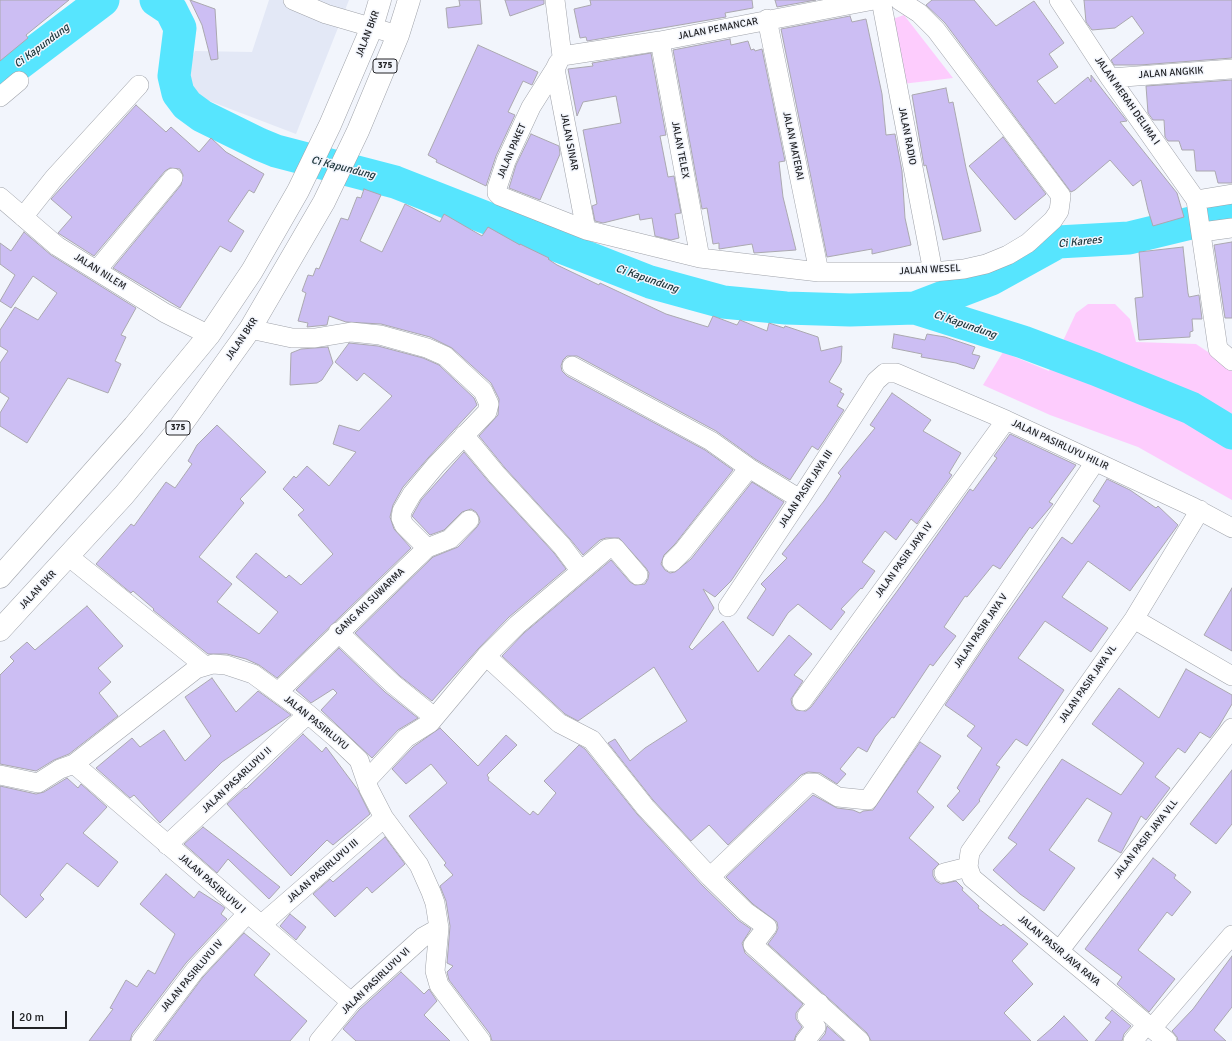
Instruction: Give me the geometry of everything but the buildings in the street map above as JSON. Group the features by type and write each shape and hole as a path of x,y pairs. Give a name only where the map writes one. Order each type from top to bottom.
{"main road":[{"name":"JALAN BKR","path":"0,577 134,426 209,335 252,271 298,191 330,125 372,27 380,0"},
{"name":"JALAN BKR","path":"0,630 124,494 176,432 250,329 324,202 358,131 398,35 410,0"}],"street":[{"path":"293,0 326,14 398,35"},
{"path":"555,0 559,63"},
{"name":"JALAN PEMANCAR","path":"559,63 767,19 874,0"},
{"name":"JALAN RADIO","path":"881,0 933,272"},
{"name":"JALAN WESEL","path":"586,230 700,258 819,272 933,272 964,269 986,264 1008,255 1028,243 1053,220 1059,211 1062,199 936,30 919,13 899,0"},
{"name":"JALAN MERAH DELIMA I","path":"1060,0 1199,216"},
{"name":"JALAN MATERAI","path":"767,19 819,272"},
{"name":"JALAN TELEX","path":"660,41 700,258"},
{"name":"JALAN PAKET","path":"559,63 531,107 506,161 497,190 500,196 586,230"},
{"name":"JALAN SINAR","path":"559,63 586,230"},
{"name":"JALAN ANGKIK","path":"1110,78 1232,69"},
{"path":"0,97 19,81"},
{"path":"23,217 54,178 139,85"},
{"path":"97,270 173,178"},
{"path":"1199,216 1232,194"},
{"name":"JALAN NILEM","path":"0,197 57,246 165,313 209,335"},
{"path":"1199,216 1232,228"},
{"path":"1199,216 1218,349 1225,357 1232,361"},
{"path":"250,329 292,338 315,338 351,332 380,335 427,348 445,356 483,391 489,404 485,414 464,435 412,494 402,511 401,518 404,526 427,548"},
{"path":"572,366 711,441 749,468 800,499"},
{"name":"JALAN PASIRLUYU HILIR","path":"885,373 896,373 1006,420 1200,510 1232,528"},
{"name":"JALAN PASIR JAYA III","path":"728,607 800,499 876,380 885,373"},
{"name":"JALAN PASIR JAYA IV","path":"802,701 1006,420"},
{"path":"464,435 497,475 562,546 580,570"},
{"name":"JALAN PASIR JAYA V","path":"710,877 809,783 815,783 838,797 868,800 1095,462"},
{"path":"672,562 683,551 749,468"},
{"name":"JALAN PASIR JAYA VL","path":"969,860 1134,619 1200,510"},
{"name":"GANG AKI SUWARMA","path":"278,692 338,632 374,600 427,548 450,539 469,520"},
{"path":"367,780 406,738 430,723 486,656 517,625 580,570 607,549 615,548 638,575"},
{"path":"68,556 205,666"},
{"path":"1134,619 1232,676"},
{"path":"338,632 393,684 434,717"},
{"path":"486,656 559,723 592,740 645,807 710,877 746,912 767,927 753,945 820,1003 860,1041"},
{"name":"JALAN PASIRLUYU","path":"0,775 38,782 60,769 74,764 196,669 213,664 226,665 246,670 308,714 359,760 384,818 419,865 435,903 439,928 435,971 439,985 481,1041"},
{"name":"JALAN PASARLUYU II","path":"167,845 308,714"},
{"name":"JALAN PASIR JAYA VLL","path":"1059,951 1232,728"},
{"name":"JALAN PASIRLUYU I","path":"74,764 351,1002"},
{"name":"JALAN PASIRLUYU III","path":"254,919 384,818"},
{"path":"944,873 969,860"},
{"name":"JALAN PASIR JAYA RAYA","path":"969,860 972,878 1167,1041"},
{"name":"JALAN PASIRLUYU IV","path":"141,1041 195,970 254,919"},
{"name":"JALAN PASIRLUYU VI","path":"319,1041 351,1002 422,937 439,928"},
{"path":"1133,1041 1149,1026 1232,935"},
{"path":"806,1041 816,1027 807,1016 820,1003"}],"shaded area":[{"path":"269,0 349,0 296,134 178,89 195,51 252,52"},
{"path":"904,15 953,78 902,84 890,20"},
{"path":"1088,304 1115,304 1130,319 1136,342 1196,344 1232,368 1232,500 1138,447 1050,415 983,385 1003,352 1049,371 1076,313"}],"waterway":[{"name":"Ci Kapundung","path":"0,78 103,0"},
{"name":"Ci Kapundung","path":"156,0 171,10 180,28 174,76 178,93 187,105 202,116 276,151 395,182 650,282 723,302 786,308 850,310 915,308 1023,342 1095,369 1191,408 1232,433"},
{"name":"Ci Karees","path":"915,308 991,279 1058,242 1129,238 1232,213"}]}
